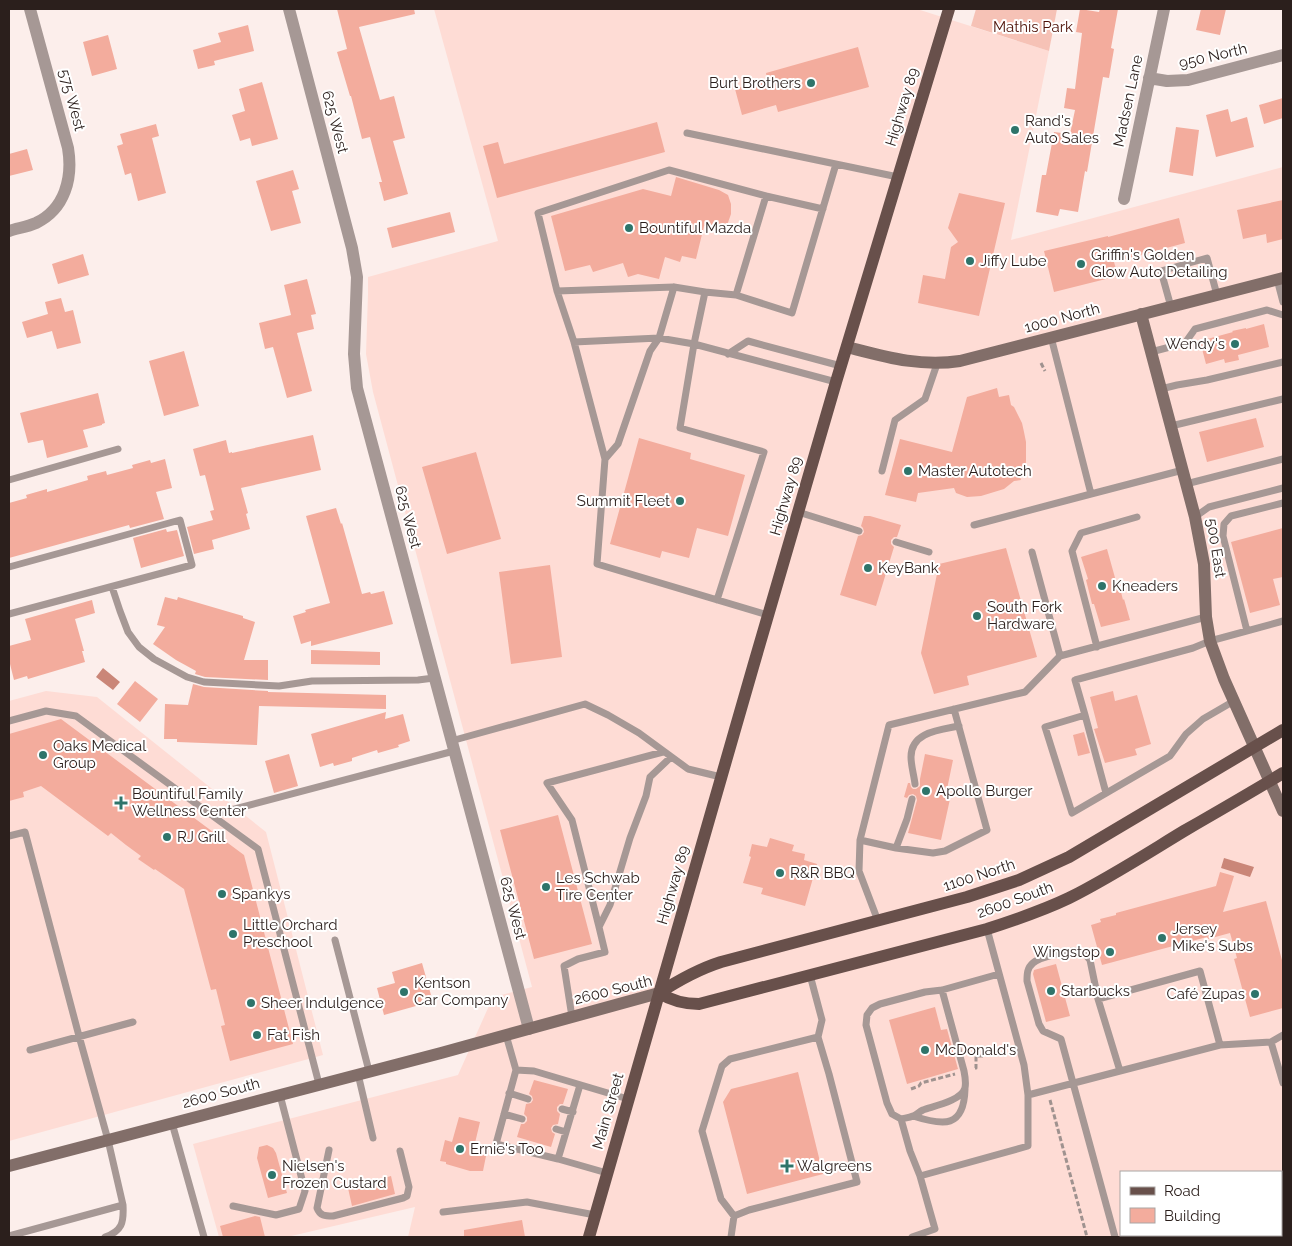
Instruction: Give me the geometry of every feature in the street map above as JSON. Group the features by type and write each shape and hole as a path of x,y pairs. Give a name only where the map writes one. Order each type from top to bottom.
{"main road":[{"name":"Highway 89","path":"660,993 836,382 949,9"},
{"name":"1100 North","path":"660,993 686,976 721,962 993,890 1044,869 1069,857 1283,730"},
{"name":"2600 South","path":"660,993 668,999 686,1004 699,1004 987,929 1039,911 1069,898 1107,877 1283,773"},
{"name":"Main Street","path":"589,1237 660,993"}],"street":[{"name":"575 West","path":"9,231 37,222 50,213 60,200 68,183 70,166 30,9"},
{"name":"625 West","path":"289,9 355,263 357,290 354,354 357,388 529,1029"},
{"name":"Madsen Lane","path":"1124,199 1164,9"},
{"name":"950 North","path":"1149,78 1167,81 1188,80 1283,55"},
{"name":"1000 North","path":"847,347 903,360 936,364 972,359 1280,279"},
{"name":"500 East","path":"1141,314 1195,518 1204,564 1206,617 1214,656 1283,812"},
{"name":"2600 South","path":"9,1166 660,993"}],"lane":[{"path":"687,133 898,177"},
{"path":"557,291 674,287 736,295 792,313 836,164"},
{"path":"768,615 597,564 604,459 574,342 557,291 538,213 669,170 823,209"},
{"path":"736,295 766,196"},
{"path":"1170,307 1161,271 1207,258 1217,295"},
{"path":"1280,279 1283,302"},
{"path":"604,459 618,444 650,351 659,338 674,287"},
{"path":"705,292 680,428 764,452 717,600"},
{"path":"1151,352 1185,342 1195,329 1266,310 1283,315"},
{"path":"1051,337 1090,494"},
{"path":"574,342 659,338 694,344 836,382"},
{"path":"728,354 748,341 841,366"},
{"path":"1161,389 1283,362"},
{"path":"882,471 895,420 925,399 936,364"},
{"path":"1171,426 1283,399"},
{"path":"9,480 118,449"},
{"path":"1186,484 1283,459"},
{"path":"974,525 1183,470"},
{"path":"1195,518 1209,508 1283,488"},
{"path":"1247,631 1223,536 1224,524 1231,516 1283,502"},
{"path":"798,512 859,531"},
{"path":"1097,647 1072,551 1081,533 1136,517"},
{"path":"9,567 180,520 192,565 9,614"},
{"path":"896,542 929,552"},
{"path":"1032,552 1060,656"},
{"path":"112,587 128,632 139,647 154,659 187,678 204,682 279,686 312,681 418,680 434,678"},
{"path":"878,921 859,871 860,840 889,725 1025,692 1060,656 1206,617"},
{"path":"1106,793 1075,680 1283,621"},
{"path":"1085,716 1046,727 1072,813 1170,756 1186,734 1203,719 1234,701"},
{"path":"212,816 453,746 585,704 639,733 688,769 721,777"},
{"path":"860,840 896,848 933,853 945,850 987,830 954,709"},
{"path":"9,721 46,711 76,716 258,849 319,1084"},
{"path":"914,784 911,760 916,740 932,732 959,726"},
{"path":"572,1017 564,966 605,952 572,820 547,783 663,752"},
{"path":"599,927 610,905 630,838 646,796 650,777 671,756"},
{"path":"896,848 912,799"},
{"path":"9,836 25,832 108,1140 124,1215 119,1230 105,1237"},
{"path":"920,1176 1028,1146 1028,1095 1024,1066 987,929"},
{"path":"335,940 364,1073 373,1138"},
{"path":"1115,1237 1060,1039 1043,1031 1039,1024 1027,981 1028,969 1032,964 1039,960 1075,950 1086,955 1090,960 1098,998 1120,1071"},
{"path":"1098,998 1200,971 1220,1044"},
{"path":"965,1089 953,1099 922,1110 913,1116 901,1119 892,1114 887,1103 866,1024 867,1015 872,1008 880,1004 1000,974"},
{"path":"734,1216 749,1210 857,1182 818,1037 822,1020 810,975"},
{"path":"913,1116 937,1122 952,1120 962,1110 964,1102 964,1072 942,990"},
{"path":"30,1050 134,1022"},
{"path":"506,1035 516,1070 496,1144 607,1173"},
{"path":"1028,1095 1220,1044 1271,1042 1283,1035"},
{"path":"731,1237 734,1216 721,1200 702,1131 722,1066 730,1059 818,1037"},
{"path":"1271,1042 1283,1083"},
{"path":"516,1070 534,1071 628,1099"},
{"path":"558,1159 580,1085"},
{"path":"510,1093 528,1099"},
{"path":"234,1206 276,1215 299,1209 304,1190 280,1095"},
{"path":"562,1108 572,1112"},
{"path":"504,1114 522,1119"},
{"path":"901,1119 935,1229 912,1237"},
{"path":"172,1123 204,1237"},
{"path":"556,1129 566,1132"},
{"path":"329,1150 317,1208 324,1216 333,1216 407,1196 409,1188 400,1151"},
{"path":"443,1212 527,1202 595,1214"},
{"path":"9,1236 123,1205"}],"path":[{"path":"1041,363 1045,371"},
{"path":"976,1068 976,1056 985,1056"},
{"path":"911,1089 919,1086 921,1083 960,1072"},
{"path":"1049,1097 1087,1237"}],"shaded area":[{"path":"434,9 917,9 1049,51 1011,240 1283,167 1283,1237 408,1237 415,1207 287,1237 219,1237 193,1144 458,1075 493,997 532,987 373,392 366,354 368,277 498,241"},
{"path":"103,668 120,682 113,690 96,677"},
{"path":"46,691 97,697 266,832 323,1055 9,1141 9,701"},
{"path":"1224,858 1254,867 1250,877 1221,868"}],"green space":[{"name":"Mathis Park","path":"976,9 1057,9 1049,51 971,26"}],"building":[{"path":"337,9 414,9 415,14 359,27 380,100 394,96 405,138 393,141 408,194 384,201 379,182 382,182 370,137 362,139 337,52 347,49"},
{"path":"1080,9 1099,12 1100,9 1118,9 1111,48 1114,49 1109,78 1103,77 1087,172 1085,171 1078,212 1060,209 1058,216 1036,212 1042,175 1046,175 1054,132 1070,134 1075,110 1064,108 1067,88 1075,89 1082,33 1076,32"},
{"path":"1201,9 1226,9 1220,35 1196,30"},
{"path":"248,25 254,51 214,61 215,65 198,69 193,50 221,42 218,33"},
{"path":"108,35 117,69 92,76 83,42"},
{"name":"Burt Brothers","path":"858,47 869,87 778,112 776,105 742,115 735,89 767,79 766,73"},
{"path":"262,82 278,139 252,146 250,138 240,141 232,115 245,111 239,89"},
{"path":"1283,98 1283,118 1264,124 1259,105"},
{"path":"1228,109 1231,122 1247,117 1254,147 1216,157 1206,115"},
{"path":"657,122 665,152 497,198 483,146 498,142 504,164"},
{"path":"156,124 159,136 152,138 166,193 138,201 131,173 125,175 117,146 123,144 120,134"},
{"path":"1176,127 1199,130 1193,176 1169,172"},
{"path":"27,149 33,170 9,176 9,154"},
{"path":"293,170 299,189 292,191 301,223 271,231 256,181"},
{"name":"Bountiful Mazda","path":"676,177 719,190 728,195 731,204 731,214 725,231 704,226 696,259 682,256 680,262 665,257 659,279 638,274 628,277 623,263 593,272 590,265 565,271 551,216 643,189 671,196"},
{"name":"Jiffy Lube","path":"959,193 1005,203 979,316 918,303 923,275 945,279 951,247 958,242 948,228"},
{"path":"1283,200 1283,239 1267,243 1266,234 1243,239 1237,210"},
{"path":"450,212 455,232 392,248 387,228"},
{"path":"1179,218 1185,243 1114,262 1118,276 1054,292 1044,251 1108,237"},
{"path":"83,254 89,275 58,284 52,264"},
{"path":"307,279 316,314 311,315 314,329 297,333 312,391 287,398 273,347 265,349 259,323 291,315 284,285"},
{"path":"61,298 65,312 73,310 81,343 57,349 52,331 27,338 22,322 48,314 45,302"},
{"name":"Wendy's","path":"1264,324 1269,347 1238,355 1239,360 1225,363 1224,359 1206,364 1200,341"},
{"path":"184,351 199,406 164,416 149,361"},
{"path":"997,388 999,397 1009,395 1011,405 1014,407 1022,423 1026,442 1026,468 1018,470 1021,480 1014,481 1004,489 981,496 967,497 956,493 954,488 918,493 916,502 885,495 900,439 952,452 967,397"},
{"path":"98,393 105,423 83,430 88,447 47,458 43,440 28,443 20,413"},
{"path":"1256,418 1264,447 1207,462 1199,432"},
{"path":"313,435 321,470 241,488 250,529 212,540 214,549 194,554 187,527 213,520 210,511 214,510 205,475 200,476 193,449 226,440 229,453 232,453"},
{"name":"Summit Fleet","path":"639,438 691,453 690,459 745,475 728,536 697,528 689,558 662,551 660,558 610,544"},
{"path":"476,452 501,539 447,554 422,467"},
{"path":"165,459 172,488 156,492 164,519 130,528 129,525 9,558 9,503 27,498 26,495 47,489 47,492 88,480 87,476 106,471 107,475 133,468 132,465 150,460 151,463"},
{"path":"336,508 362,594 384,591 393,624 311,646 311,641 301,644 293,616 306,612 305,610 330,603 306,516"},
{"name":"KeyBank","path":"864,516 901,525 897,537 891,540 891,544 894,547 876,606 840,595 858,536 864,532 861,526"},
{"path":"1283,528 1283,577 1273,579 1280,605 1250,613 1231,542"},
{"path":"166,529 167,532 177,530 184,556 141,568 133,538"},
{"name":"South Fork Hardware","path":"1006,548 1037,657 967,676 969,685 934,694 921,653 939,564"},
{"name":"Kneaders","path":"1107,549 1119,592 1121,592 1124,599 1130,620 1101,627 1094,604 1092,604 1086,580 1088,579 1081,557"},
{"path":"550,565 562,657 511,664 499,572"},
{"path":"165,597 177,600 178,597 243,616 243,618 255,622 244,660 268,660 268,680 205,677 195,674 196,671 153,644 165,627 157,625"},
{"path":"92,600 95,613 75,619 84,651 82,651 85,662 28,679 27,676 14,680 9,660 9,646 31,640 25,619"},
{"path":"311,650 380,652 380,665 311,664"},
{"path":"135,681 158,699 140,722 117,704"},
{"path":"193,684 204,687 268,692 386,695 386,709 259,706 257,745 177,742 177,739 164,739 165,704 188,705"},
{"path":"1113,691 1115,701 1137,695 1151,744 1135,749 1137,755 1105,763 1094,729 1098,728 1090,697"},
{"path":"386,712 385,719 403,714 410,741 398,745 399,747 378,753 377,750 352,758 352,761 334,766 333,763 320,767 311,734"},
{"path":"61,719 244,855 293,1044 230,1061 221,1026 225,1025 216,989 211,990 184,889 138,859 141,856 111,833 108,836 41,786 23,792 24,797 9,801 9,734"},
{"path":"1084,732 1090,753 1078,756 1073,735"},
{"path":"289,754 298,786 274,793 265,761"},
{"name":"Apollo Burger","path":"925,754 953,760 945,799 950,799 941,840 908,833 917,800 913,794 907,798 904,797 908,783 910,783 913,789 920,786"},
{"name":"Les Schwab Tire Center","path":"558,815 592,944 534,959 500,830"},
{"name":"R&R BBQ","path":"770,838 794,845 792,851 805,854 804,860 817,864 805,906 761,894 763,888 743,883 751,857 749,856 752,844 767,847"},
{"path":"1220,872 1234,876 1223,912 1266,901 1283,964 1283,1008 1250,1017 1234,959 1237,958 1230,933 1208,939 1207,937 1102,965 1091,925 1101,922 1100,919 1116,915 1116,913 1216,886"},
{"name":"Kentson Car Company","path":"422,963 431,995 422,998 423,1004 384,1015 377,988 395,983 392,972"},
{"name":"Starbucks","path":"1056,964 1070,1016 1046,1022 1033,974 1034,970"},
{"name":"McDonald's","path":"935,1007 941,1030 947,1029 958,1069 907,1084 889,1020"},
{"name":"Walgreens","path":"798,1072 823,1174 747,1194 723,1102 731,1089"},
{"path":"534,1080 568,1089 563,1104 557,1107 557,1111 560,1114 558,1124 553,1125 551,1128 555,1134 551,1147 517,1137 521,1124 527,1121 527,1117 524,1114 526,1104 531,1103 533,1100 529,1094"},
{"name":"Ernie's Too","path":"459,1117 480,1122 475,1143 481,1154 486,1156 483,1171 470,1171 440,1161 445,1140 452,1142"},
{"name":"Nielsen's Frozen Custard","path":"267,1145 273,1148 276,1153 287,1193 268,1198 257,1158 259,1147"},
{"path":"391,1176 395,1194 352,1206 348,1188"},
{"path":"255,1216 260,1217 265,1237 223,1237 220,1226"},
{"path":"522,1220 525,1237 464,1237 464,1230"}],"place":[{"name":"Burt Brothers","path":"811,83"},
{"name":"Rand's Auto Sales","path":"1015,130"},
{"name":"Bountiful Mazda","path":"629,228"},
{"name":"Jiffy Lube","path":"970,261"},
{"name":"Griffin's Golden Glow Auto Detailing","path":"1081,264"},
{"name":"Wendy's","path":"1235,344"},
{"name":"Master Autotech","path":"908,471"},
{"name":"Summit Fleet","path":"680,501"},
{"name":"KeyBank","path":"868,568"},
{"name":"Kneaders","path":"1102,586"},
{"name":"South Fork Hardware","path":"977,616"},
{"name":"Oaks Medical Group","path":"43,755"},
{"name":"Apollo Burger","path":"926,791"},
{"name":"Bountiful Family Wellness Center","path":"121,803"},
{"name":"RJ Grill","path":"167,837"},
{"name":"R&R BBQ","path":"780,873"},
{"name":"Les Schwab Tire Center","path":"546,887"},
{"name":"Spankys","path":"222,894"},
{"name":"Little Orchard Preschool","path":"233,934"},
{"name":"Jersey Mike's Subs","path":"1162,938"},
{"name":"Wingstop","path":"1110,952"},
{"name":"Starbucks","path":"1051,991"},
{"name":"Kentson Car Company","path":"404,992"},
{"name":"Café Zupas","path":"1255,994"},
{"name":"Sheer Indulgence","path":"251,1003"},
{"name":"Fat Fish","path":"257,1035"},
{"name":"McDonald's","path":"925,1050"},
{"name":"Ernie's Too","path":"460,1149"},
{"name":"Walgreens","path":"787,1166"},
{"name":"Nielsen's Frozen Custard","path":"272,1175"}]}
